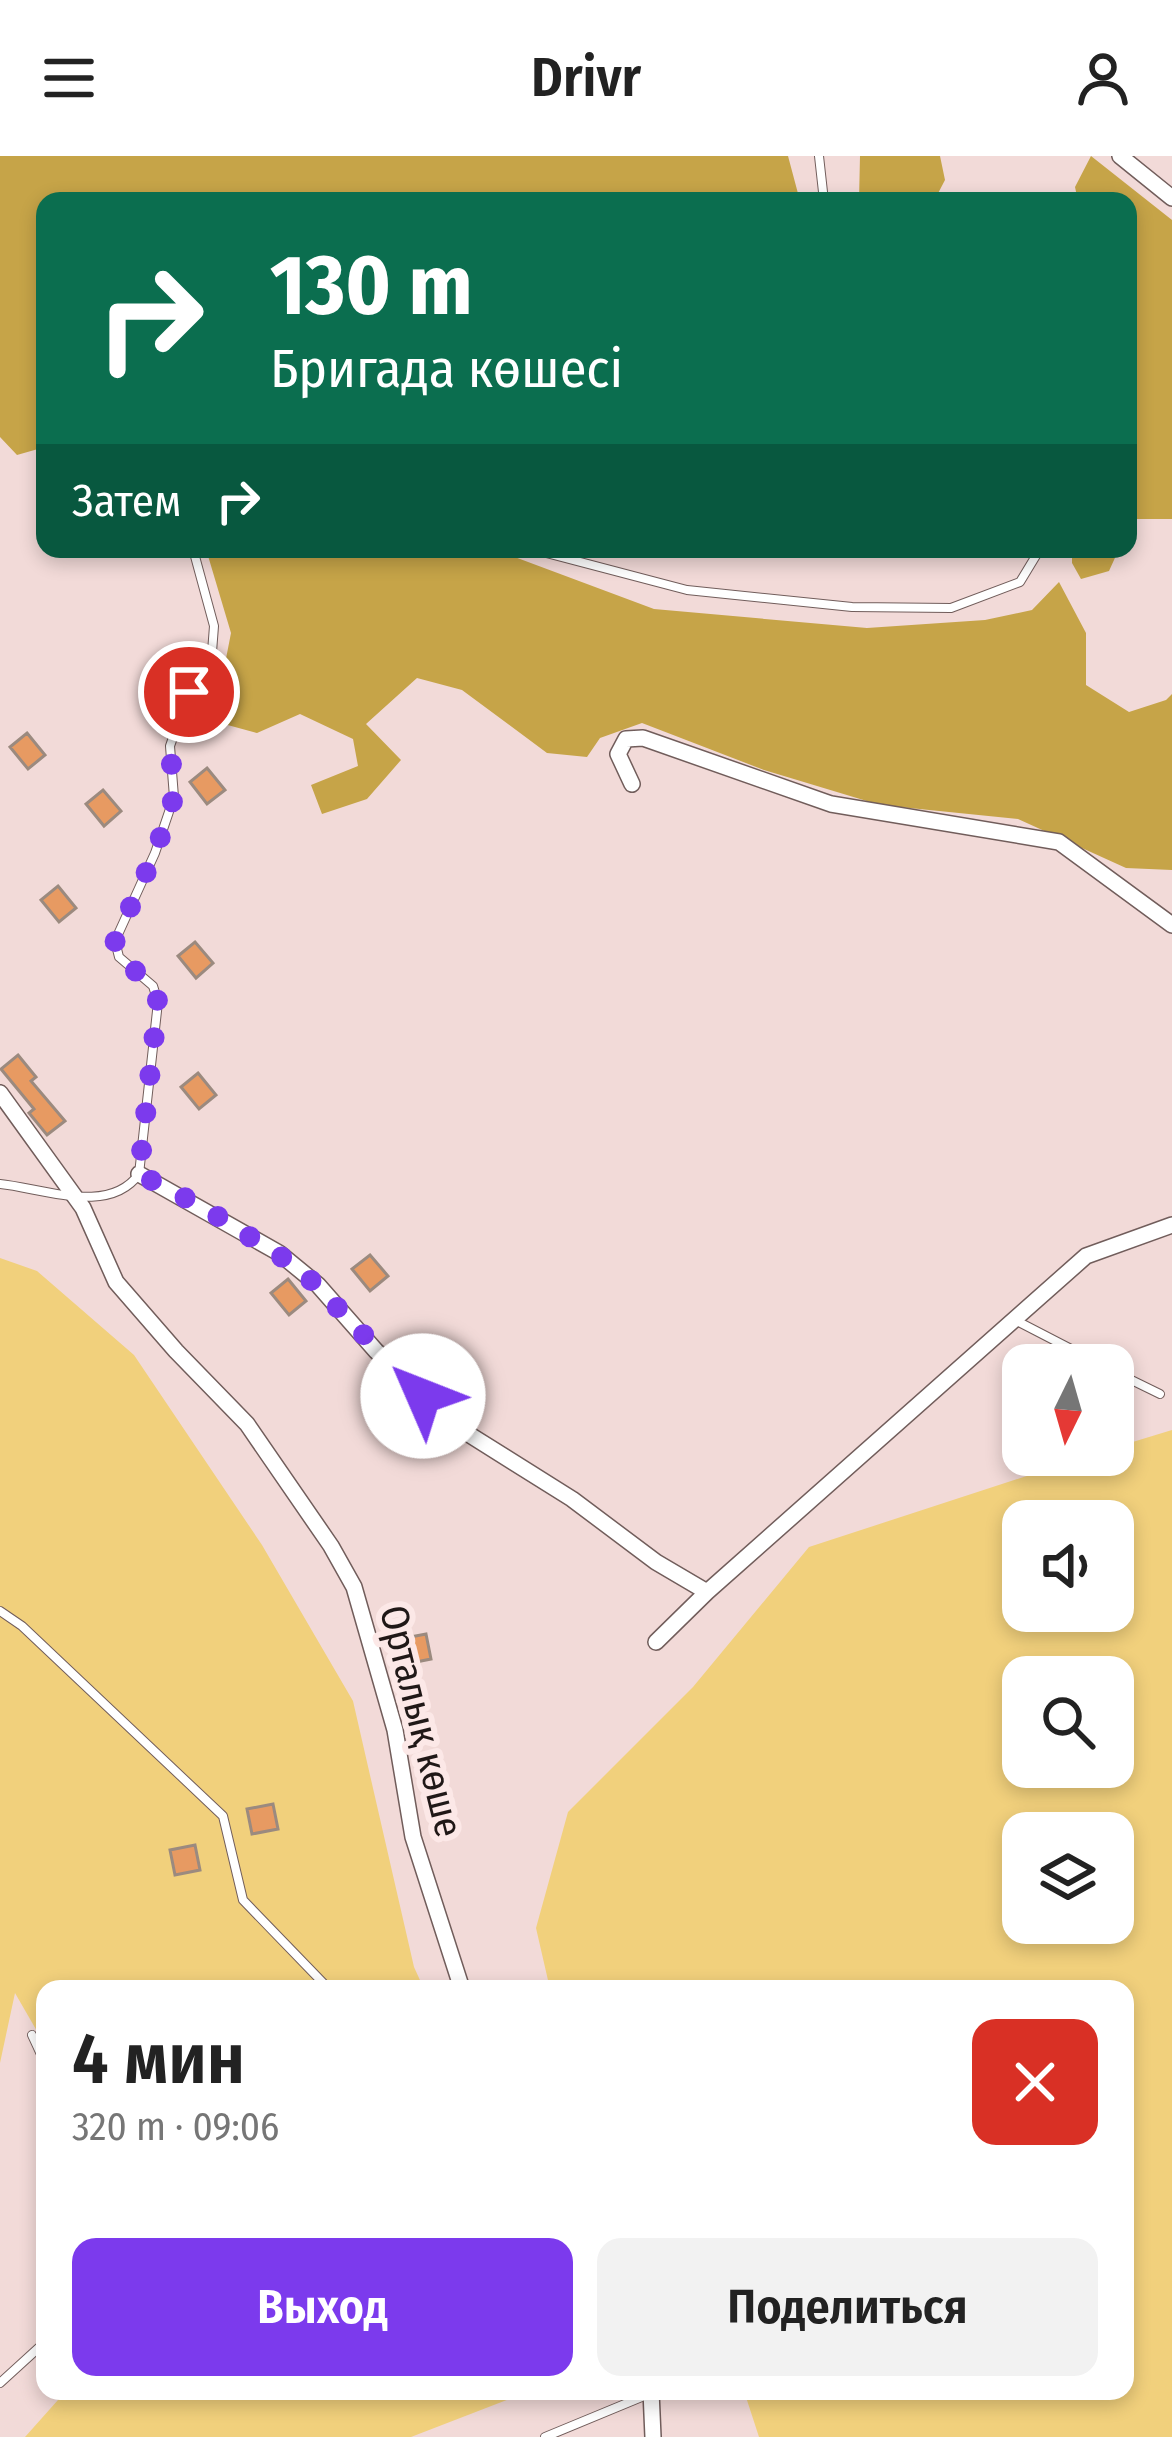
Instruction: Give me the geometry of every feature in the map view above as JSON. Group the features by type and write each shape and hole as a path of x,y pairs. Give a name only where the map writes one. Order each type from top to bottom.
{"street":[{"path":"1120,156 1172,198"},
{"path":"632,784 618,754 626,739 644,738 831,804 1059,842 1172,924"},
{"name":"Орталық көше","path":"0,1093 87,1215 116,1282 247,1424 355,1587 395,1730 413,1837 459,1980"},
{"path":"139,1174 279,1252 462,1430 572,1498 633,1547 707,1592"},
{"path":"656,1642 1086,1256 1172,1225"},
{"path":"651,2400 653,2437"}],"lane":[{"path":"819,156 823,192"},
{"path":"0,1184 74,1196 118,1192 139,1174 158,1002 153,986 119,957 115,941 155,853 174,797 170,746 189,692 212,652 214,626 195,558"},
{"path":"565,558 687,590 852,607 931,608 950,608 1020,582 1035,558"},
{"path":"1013,1320 1060,1344"},
{"path":"1134,1381 1160,1394"},
{"path":"0,1611 22,1626 223,1816 243,1900 320,1980"},
{"path":"32,2035 36,2044"},
{"path":"0,2383 36,2350"},
{"path":"544,2437 632,2400"}],"shaded area":[{"path":"0,156 788,156 798,192 36,192 36,450 17,455 0,437"},
{"path":"860,156 940,156 945,180 939,192 859,192"},
{"path":"1091,156 1137,192 1076,192"},
{"path":"1137,192 1172,220 1172,519 1137,519"},
{"path":"209,558 517,558 654,609 867,628 985,620 1032,610 1059,582 1086,633 1086,685 1129,712 1172,694 1172,870 1126,868 1018,819 880,805 764,770 642,723 600,738 587,757 547,753 462,690 417,678 366,724 401,760 367,799 322,814 311,785 358,766 353,739 300,714 257,733 224,724 222,679 231,633"},
{"path":"1072,558 1115,558 1109,571 1081,579"},
{"path":"0,1258 37,1271 134,1355 262,1545 353,1701 420,1980 36,1980 36,2029 15,1993 0,2063"},
{"path":"1172,1430 1172,2437 759,2437 747,2400 1134,2400 1134,1980 548,1980 536,1928 568,1812 693,1687 809,1547 1027,1476 1134,1476 1134,1442"},
{"path":"58,2400 507,2400 411,2437 25,2437"}],"building":[{"path":"27,733 45,755 28,769 10,747"},
{"path":"207,768 225,790 207,804 190,782"},
{"path":"103,790 121,811 104,826 86,804"},
{"path":"58,886 76,908 59,922 41,900"},
{"path":"195,942 213,963 196,978 178,956"},
{"path":"18,1055 36,1077 31,1081 65,1121 47,1135 29,1113 34,1109 1,1069"},
{"path":"198,1073 216,1095 199,1109 181,1087"},
{"path":"370,1255 388,1276 370,1291 352,1269"},
{"path":"288,1279 306,1301 289,1315 271,1293"},
{"path":"426,1634 431,1659 406,1664 400,1639"},
{"path":"273,1804 278,1829 252,1834 247,1809"},
{"path":"195,1845 200,1870 175,1875 170,1850"}],"route":[{"path":"189,692 170,746 174,797 155,853 115,941 119,957 153,986 158,1002 139,1174 279,1252 318,1285 423,1396"}]}
